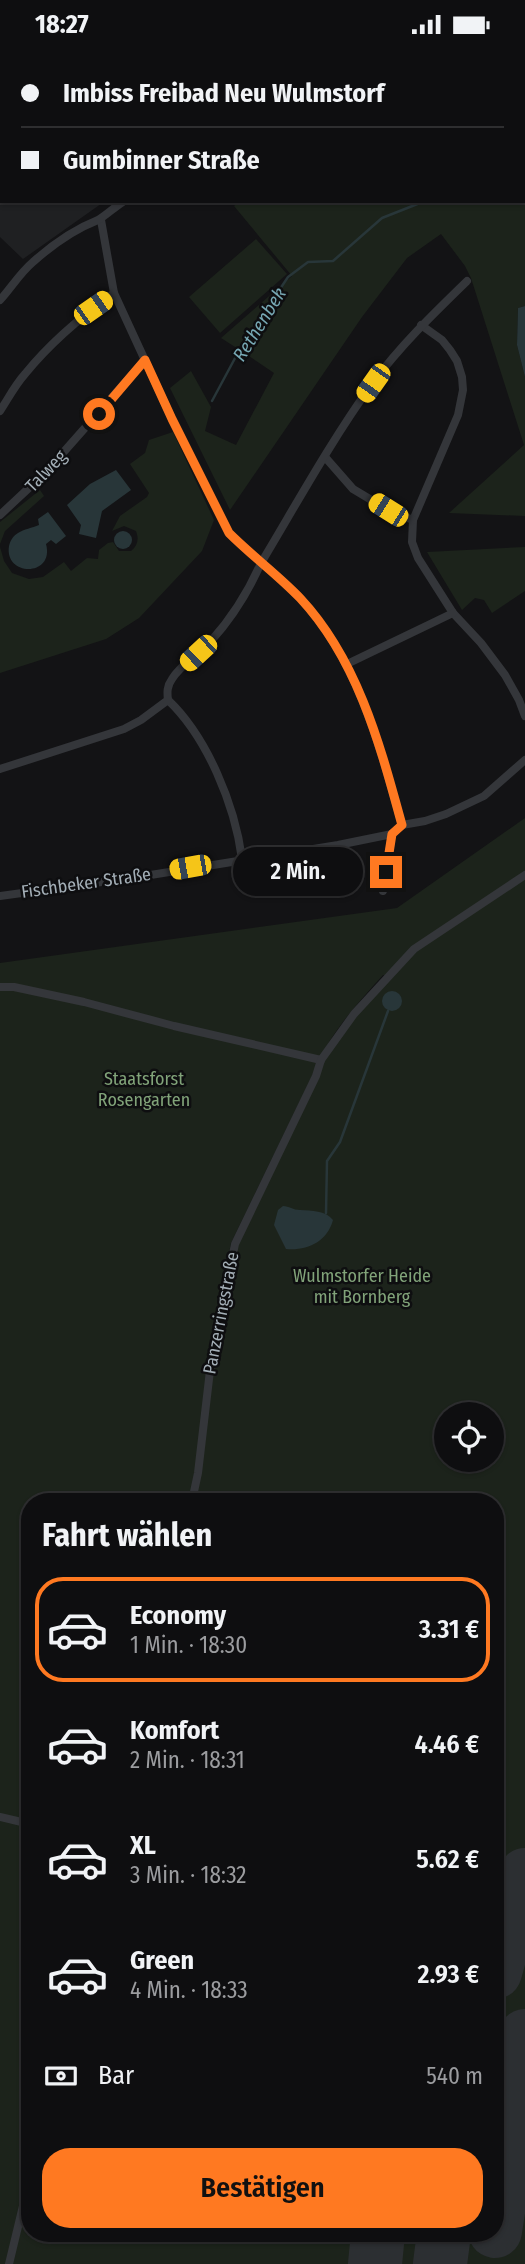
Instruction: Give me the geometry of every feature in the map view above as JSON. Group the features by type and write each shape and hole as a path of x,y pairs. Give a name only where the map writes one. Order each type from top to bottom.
{"street":[{"path":"121,203 106,212 101,220 114,293 172,419 229,533 278,575 301,600 324,628 347,664 386,768 402,825"},
{"path":"0,300 26,269 48,250 88,223 101,220"},
{"path":"242,859 232,814 219,779 193,730 168,699 170,681 212,640 254,578 325,457 373,383 421,325 467,281"},
{"path":"0,411 24,375 70,327 114,293"},
{"path":"421,325 442,340 450,350 457,361 463,390 458,415 413,520 412,542 418,558 453,614 494,660 520,700 525,716"},
{"name":"Talweg","path":"0,515 46,473 145,360"},
{"path":"325,457 354,489 388,510 413,520"},
{"path":"347,664 453,614"},
{"path":"0,769 124,729 141,720 168,699"},
{"path":"383,891 392,834 402,825 446,814 484,796 525,760"},
{"name":"Fischbeker Straße","path":"0,896 138,877 392,834"},
{"name":"Panzerringstraße","path":"194,1493 211,1362 234,1244 316,1076 321,1060 354,1014 414,949 525,876"},
{"path":"0,987 14,987 85,1002 321,1060"},
{"path":"0,1817 21,1821"},
{"path":"9,2264 21,2214"}],"shaded area":[{"path":"0,203 102,203 23,259 0,237"},
{"path":"525,306 525,377 517,345 518,308"},
{"path":"116,470 131,490 102,511 96,538 79,534 81,525 67,505 90,484"},
{"path":"48,512 66,536 56,544 51,540 46,544 47,555 43,563 29,569 21,568 10,556 11,540 20,532 39,525 38,519"},
{"path":"123,531 129,534 132,540 129,546 123,549 117,546 114,540 117,534"},
{"path":"392,991 399,994 402,1001 399,1008 392,1011 385,1008 382,1001 385,994"},
{"path":"283,1206 322,1213 333,1220 326,1234 309,1247 286,1249 274,1225 278,1210"}],"green space":[{"path":"238,203 525,203 525,306 518,308 517,345 525,377 525,516 449,513 524,445 471,278 441,234 407,258 362,317 230,510 170,388 191,371 211,407 205,431 236,445 274,373 221,338 292,276 234,206"},
{"path":"256,239 287,274 220,333 189,297"},
{"path":"173,432 214,520 202,551 139,618 106,639 0,673 0,547 4,561 12,573 29,579 43,577 64,562 71,571 87,558 98,559 99,550 108,543 113,542 119,551 131,551 137,542 136,531 124,526 112,531 120,516 149,493 130,464 145,453 149,440"},
{"path":"40,490 44,496 5,531 0,544 0,522"},
{"path":"525,547 525,591 492,613 484,600 475,598 462,610 427,552"},
{"name":"Staatsforst Rosengarten","path":"525,818 525,2264 0,2264 0,963 397,908","holes":["383,975 387,976 321,1060 235,1244 207,1362 231,1243 326,1046"]}],"waterway":[{"name":"Rethenbek","path":"212,401 241,347 288,277 308,262 333,261 382,218 420,203"},
{"path":"326,1213 327,1161 340,1142 388,1011"}],"runway":[{"path":"504,1940 519,1886 525,1875"},
{"path":"504,2172 525,2036"},
{"path":"375,2264 377,2242"},
{"path":"440,2264 443,2242"}],"route":[{"path":"99,414 145,360 229,533 278,575 321,624 336,646 347,664 366,711 402,825 392,834 386,872"}],"park label":[{"name":"Wulmstorfer Heide mit Bornberg","path":"362,1286"}]}
